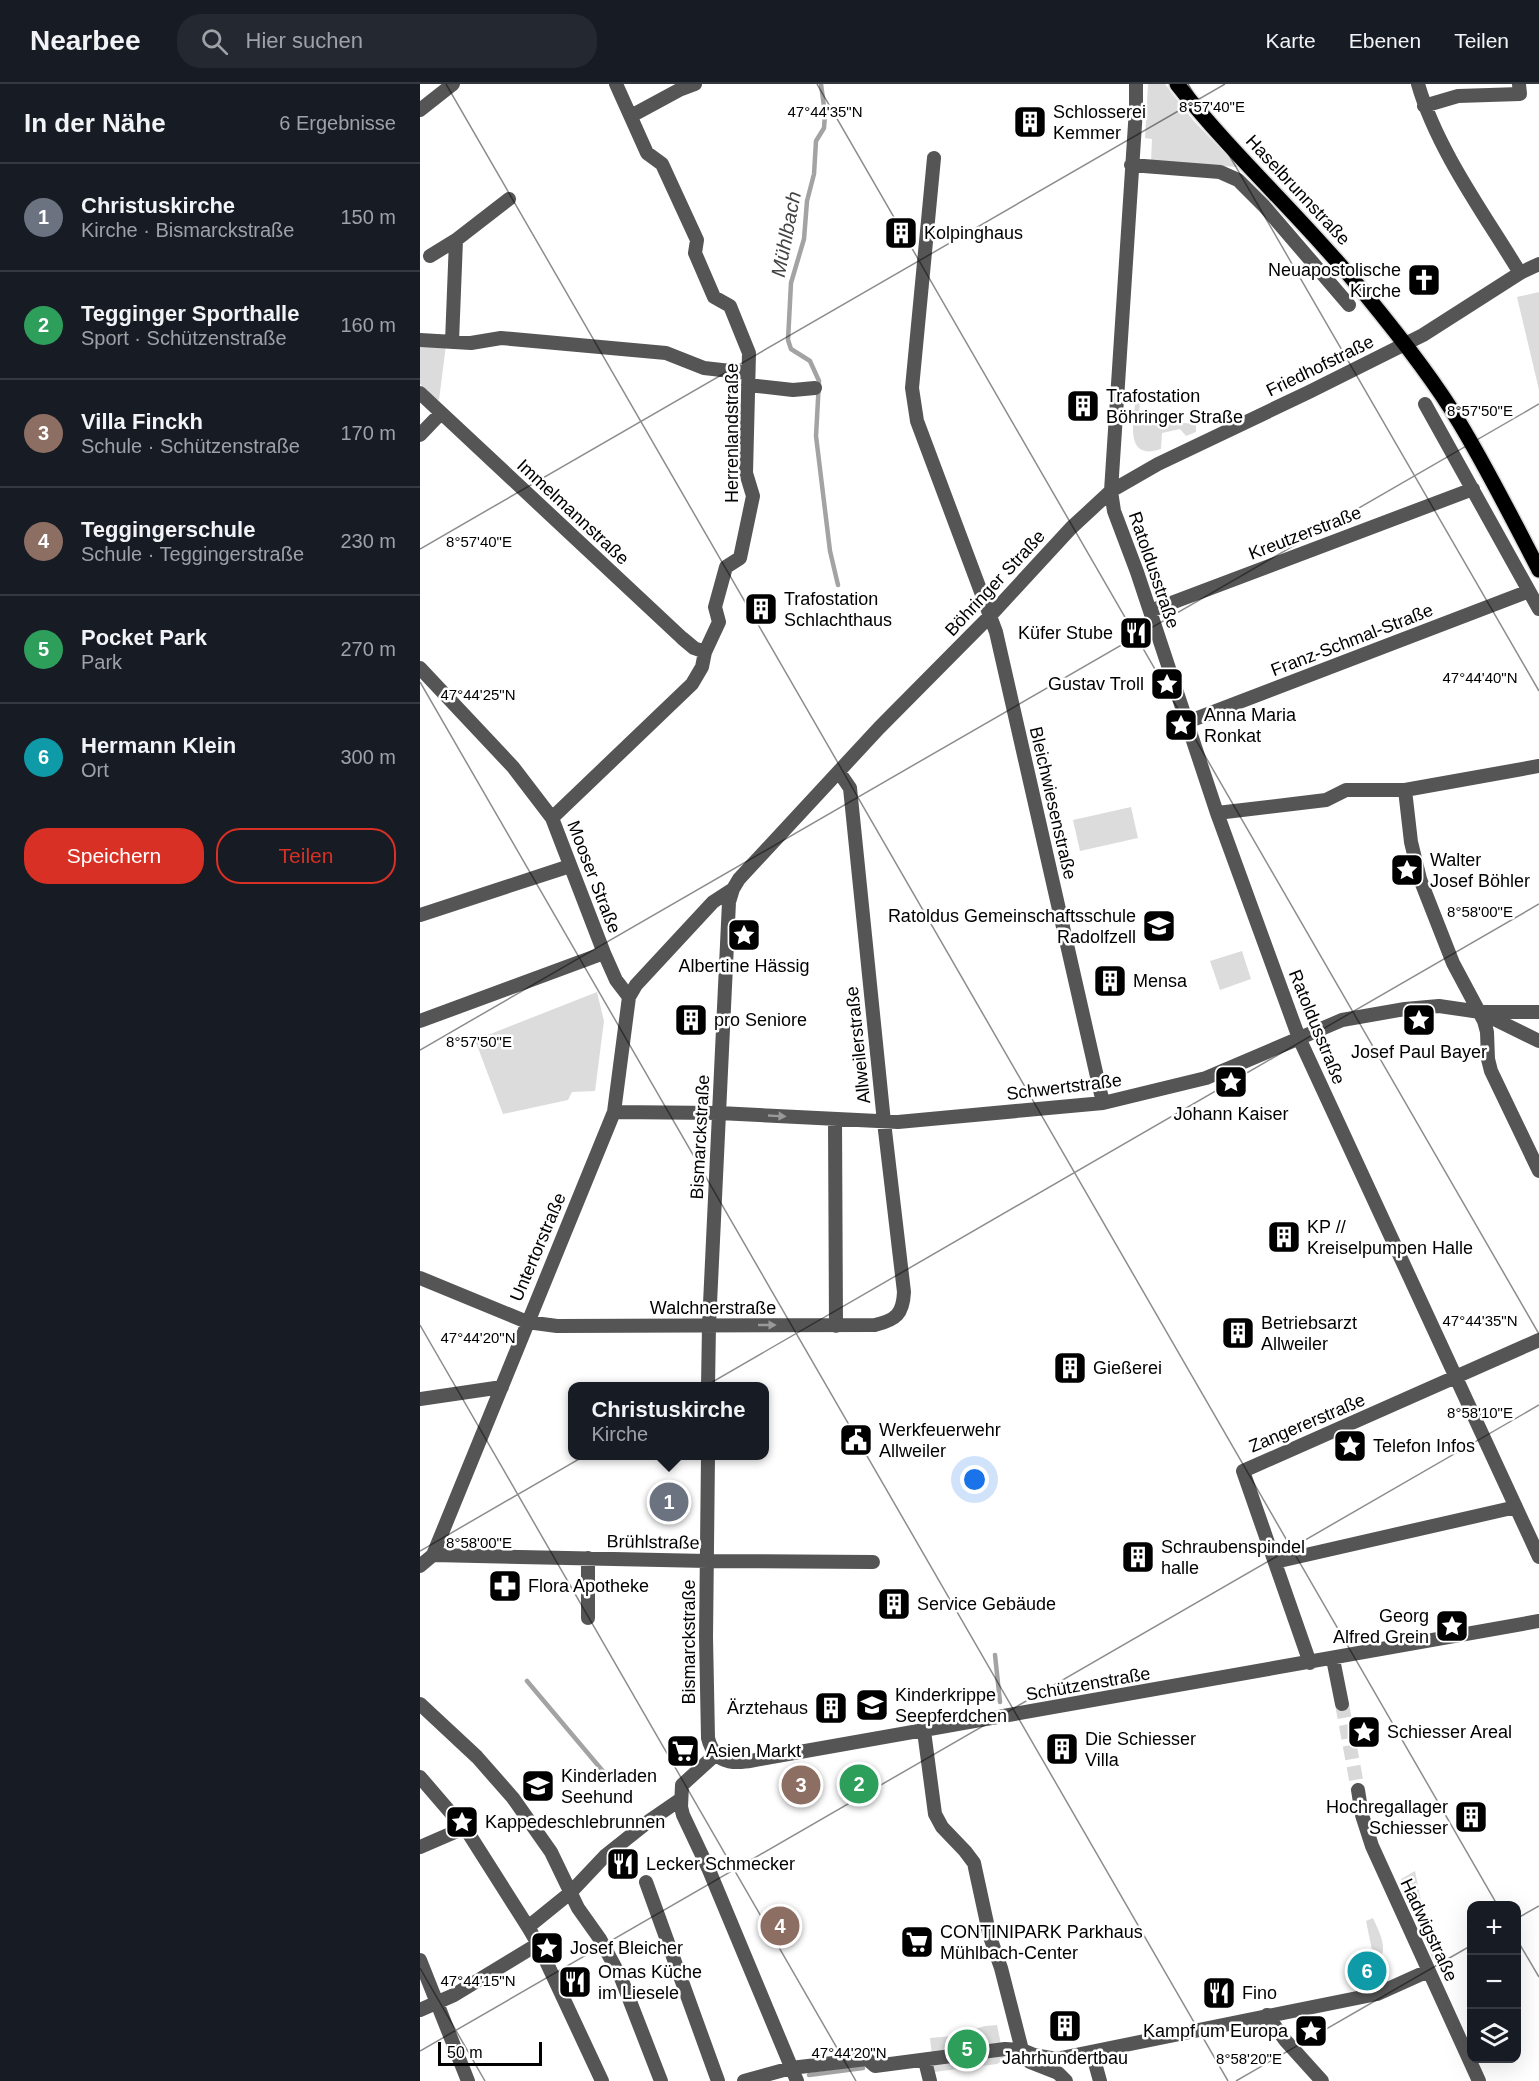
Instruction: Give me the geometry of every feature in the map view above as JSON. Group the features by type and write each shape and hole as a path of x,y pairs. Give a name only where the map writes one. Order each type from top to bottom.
{"main road":[{"name":"Haselbrunnstraße","path":"1177,84 1200,114 1309,228 1405,345 1458,420 1539,570"}],"street":[{"path":"420,110 453,84"},
{"name":"Herrenlandstraße","path":"552,818 692,684 702,667 705,652 718,622 715,607 726,567 740,558 753,496 746,473 749,353 742,330 730,306 714,297 695,253 697,240 662,164 647,153 616,84"},
{"path":"631,116 695,84"},
{"path":"1111,491 1136,84"},
{"path":"1418,84 1424,106 1441,143 1520,273"},
{"path":"1424,106 1458,96 1520,94 1519,84"},
{"name":"Bleichwiesenstraße","path":"934,158 912,388 917,421 996,633 1103,1103"},
{"name":"Haselbrunnstraße","path":"1131,165 1220,172 1238,180 1264,206 1349,305"},
{"path":"430,256 456,240 509,199"},
{"path":"452,342 456,240"},
{"name":"Friedhofstraße","path":"1111,491 1158,464 1423,336 1520,273 1539,264"},
{"path":"420,340 471,343 501,338 666,353 704,368 794,390 815,388"},
{"name":"Immelmannstraße","path":"420,393 682,638 694,648 705,652"},
{"path":"1425,404 1539,609"},
{"path":"420,435 441,413"},
{"name":"Kreutzerstraße","path":"1150,611 1473,489"},
{"name":"Ratoldusstraße","path":"1111,491 1114,512 1299,1038 1539,1557"},
{"name":"Böhringer Straße","path":"629,997 636,985 713,902 733,889 882,725 989,617 1071,528 1111,491"},
{"name":"Franz-Schmal-Straße","path":"1187,722 1529,591"},
{"name":"Mooser Straße","path":"420,668 513,766 552,818 604,953 616,980 629,997"},
{"path":"1218,813 1326,800 1346,790 1405,790 1539,766"},
{"name":"Allweilerstraße","path":"838,772 850,788 904,1292 903,1305 896,1316"},
{"path":"1405,790 1411,842 1420,879 1453,963 1480,1012 1487,1032 1487,1050 1491,1071 1539,1171"},
{"path":"420,915 570,866"},
{"name":"Bismarckstraße","path":"708,1382 729,902 733,889"},
{"path":"420,1022 604,953"},
{"name":"Untertorstraße","path":"420,1566 433,1555 614,1112 629,997"},
{"name":"Schwertstraße","path":"614,1112 719,1113 884,1122 1103,1103 1206,1078 1342,1020 1383,1012 1439,1006 1480,1012 1539,1012"},
{"path":"1480,1012 1539,1041"},
{"path":"835,1119 836,1326"},
{"name":"Walchnerstraße","path":"420,1278 527,1322 557,1326 875,1325 889,1322 896,1316"},
{"name":"Zangererstraße","path":"1310,1663 1243,1471 1539,1340"},
{"path":"420,1399 502,1387"},
{"name":"Bismarckstraße","path":"708,1460 706,1637 708,1738 715,1755"},
{"path":"1275,1562 1516,1507"},
{"name":"Brühlstraße","path":"433,1555 873,1562"},
{"path":"588,1558 588,1618"},
{"name":"Schützenstraße","path":"715,1755 722,1760 735,1762 924,1731 1539,1621"},
{"path":"1333,1659 1342,1704"},
{"path":"420,1704 477,1757 513,1798 557,1862 578,1908 600,1939 621,1978 660,2081"},
{"path":"924,1731 935,1814 942,1827 974,1863 990,1937 1001,1968 1022,2050 1030,2062 1058,2073 1066,2081"},
{"path":"715,1755 682,1785 681,1808 710,1870 794,2074"},
{"path":"420,1776 464,1828 528,1927 602,2081"},
{"name":"Hadwigstraße","path":"1358,1790 1362,1815 1372,1846 1479,2081"},
{"path":"528,1927 570,1893 605,1856 681,1799"},
{"path":"420,1848 464,1828"},
{"path":"646,1882 718,2081"},
{"path":"420,2010 454,1995 538,1944"},
{"path":"420,1960 468,2081"},
{"path":"744,2081 794,2074 867,2059 875,2066 926,2061 993,2050 1022,2050 1051,2060 1377,1994 1428,1971"},
{"path":"1267,2015 1322,2081"},
{"path":"1092,2052 1100,2081"},
{"path":"926,2061 930,2081"}],"shaded area":[{"path":"1148,84 1165,84 1192,119 1238,167 1151,162 1152,139 1145,138"},
{"path":"1539,292 1539,390 1517,297"},
{"path":"420,343 446,345 439,400 435,399 420,384"},
{"path":"1136,397 1140,398 1139,417 1193,424 1196,426 1196,432 1186,436 1180,429 1162,433 1161,449 1149,451 1141,449 1136,444 1133,427"},
{"path":"1131,807 1138,838 1080,851 1073,820"},
{"path":"1242,951 1251,979 1220,990 1210,961"},
{"path":"597,992 604,1021 595,1091 572,1092 568,1100 503,1114 475,1040"},
{"path":"1415,1871 1429,1941 1439,1941 1443,1955 1433,1960 1401,1879"},
{"path":"1373,1918 1383,1945 1379,1960 1377,1955 1373,1955 1366,1921"},
{"path":"997,2025 1004,2059 997,2064 934,2072 930,2038 952,2036 985,2026"}],"waterway":[{"name":"Mühlbach","path":"821,84 825,114 824,128 816,141 814,174 807,201 804,239 791,283 788,340 791,349 810,361 819,381 816,436 830,551 838,585"},
{"name":"Mühlbach","path":"995,1655 1000,1702"},
{"path":"527,1681 607,1776"},
{"name":"Mühlbach","path":"809,2075 863,2068"}],"tunnel":[{"path":"1342,1704 1358,1790"}],"place":[{"name":"Schlosserei Kemmer","path":"1030,122"},
{"name":"Kolpinghaus","path":"901,233"},
{"name":"Neuapostolische Kirche","path":"1424,280"},
{"name":"Trafostation Böhringer Straße","path":"1083,406"},
{"name":"Trafostation Schlachthaus","path":"761,609"},
{"name":"Küfer Stube","path":"1136,633"},
{"name":"Gustav Troll","path":"1167,684"},
{"name":"Anna Maria Ronkat","path":"1181,725"},
{"name":"Walter Josef Böhler","path":"1407,870"},
{"name":"Ratoldus Gemeinschaftsschule Radolfzell","path":"1159,926"},
{"name":"Albertine Hässig","path":"744,935"},
{"name":"Mensa","path":"1110,981"},
{"name":"pro Seniore","path":"691,1020"},
{"name":"Josef Paul Bayer","path":"1419,1020"},
{"name":"Johann Kaiser","path":"1231,1082"},
{"name":"KP // Kreiselpumpen Halle","path":"1284,1237"},
{"name":"Betriebsarzt Allweiler","path":"1238,1333"},
{"name":"Gießerei","path":"1070,1368"},
{"name":"Werkfeuerwehr Allweiler","path":"856,1440"},
{"name":"Telefon Infos","path":"1350,1446"},
{"name":"Christuskirche","path":"669,1502"},
{"name":"Schraubenspindel halle","path":"1138,1557"},
{"name":"Flora Apotheke","path":"505,1586"},
{"name":"Service Gebäude","path":"894,1604"},
{"name":"Georg Alfred Grein","path":"1452,1626"},
{"name":"Kinderkrippe Seepferdchen","path":"872,1705"},
{"name":"Ärztehaus","path":"831,1708"},
{"name":"Schiesser Areal","path":"1364,1732"},
{"name":"Die Schiesser Villa","path":"1062,1749"},
{"name":"Asien Markt","path":"683,1751"},
{"name":"Tegginger Sporthalle","path":"859,1784"},
{"name":"Villa Finckh","path":"801,1785"},
{"name":"Kinderladen Seehund","path":"538,1786"},
{"name":"Hochregallager Schiesser","path":"1471,1817"},
{"name":"Kappedeschlebrunnen","path":"462,1822"},
{"name":"Lecker Schmecker","path":"623,1864"},
{"name":"Teggingerschule","path":"780,1926"},
{"name":"CONTINIPARK Parkhaus Mühlbach-Center","path":"917,1942"},
{"name":"Josef Bleicher","path":"547,1948"},
{"name":"Hermann Klein","path":"1367,1971"},
{"name":"Omas Küche im Liesele","path":"575,1982"},
{"name":"Fino","path":"1219,1993"},
{"name":"Jahrhundertbau","path":"1065,2026"},
{"name":"Kampf um Europa","path":"1311,2031"},
{"name":"Pocket Park","path":"967,2049"}]}
